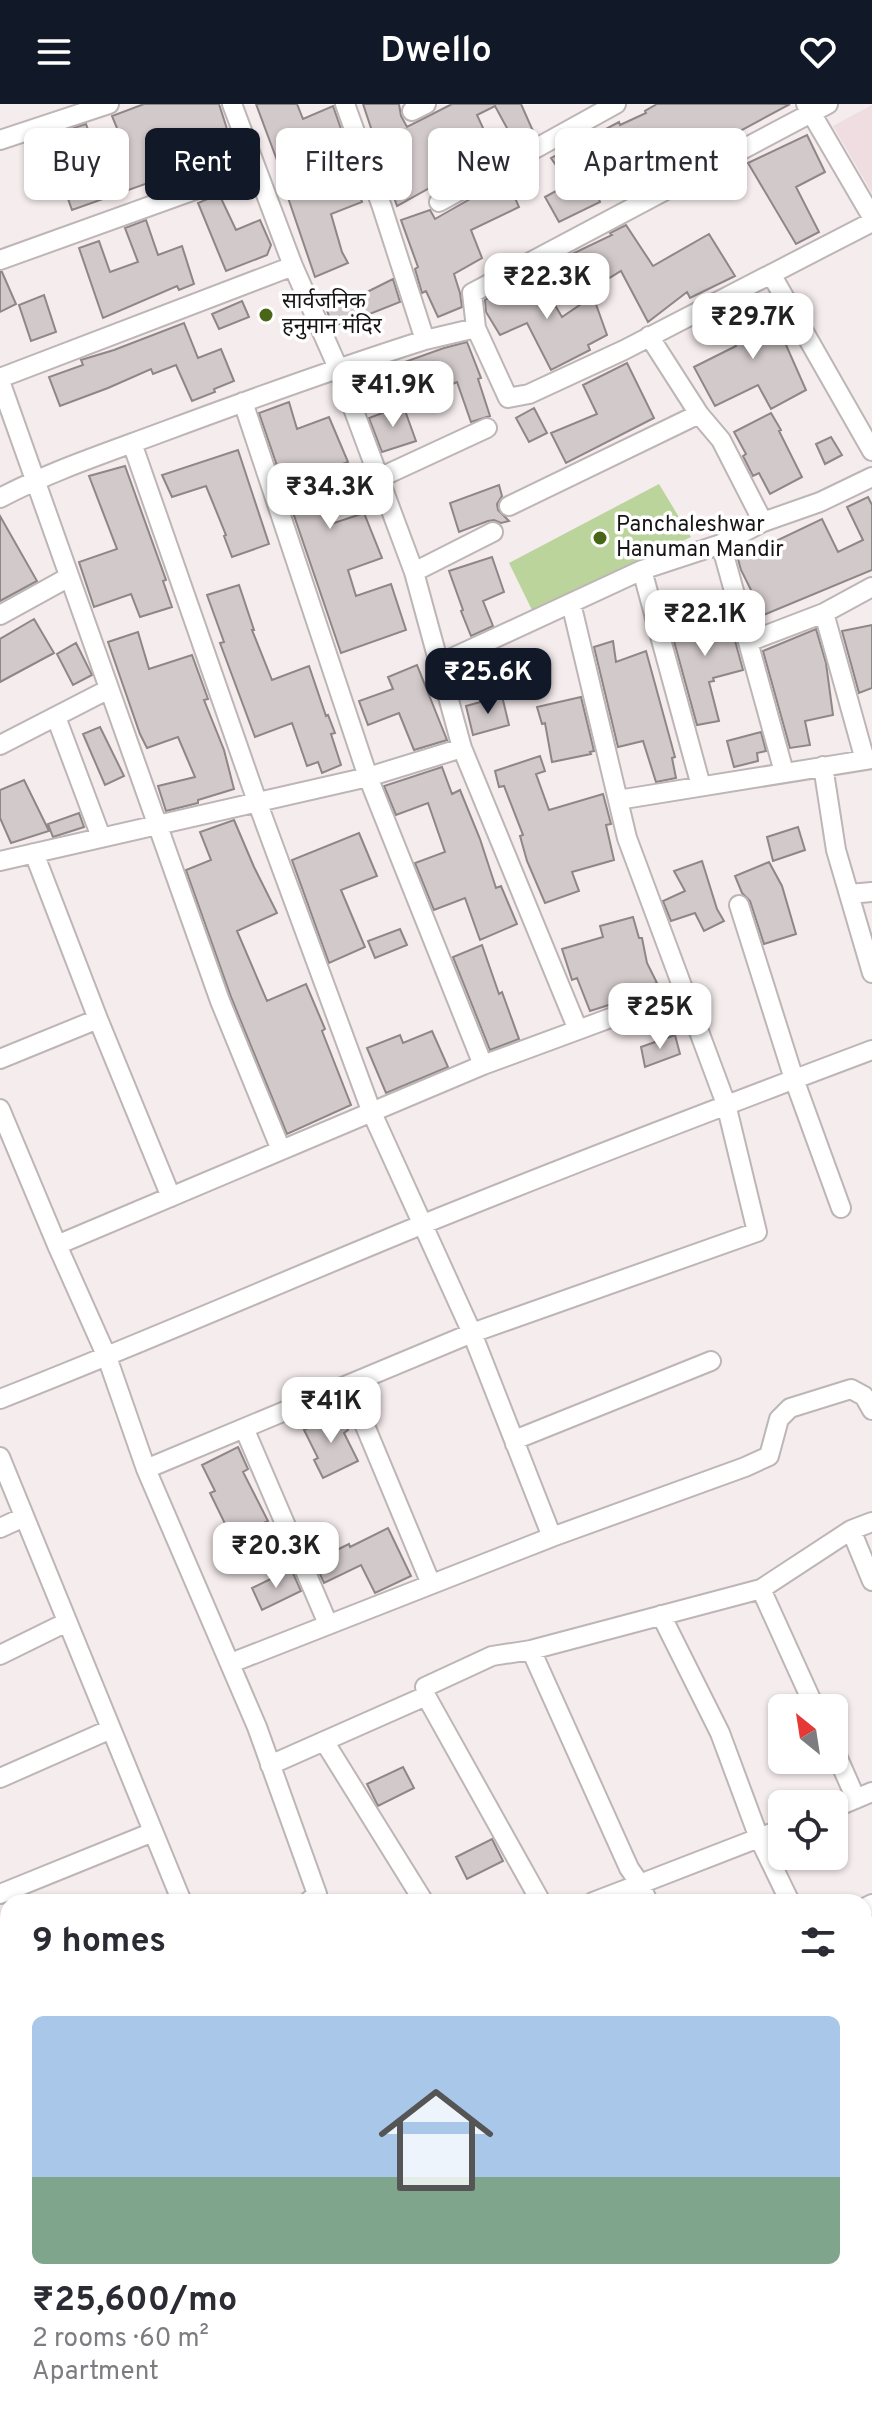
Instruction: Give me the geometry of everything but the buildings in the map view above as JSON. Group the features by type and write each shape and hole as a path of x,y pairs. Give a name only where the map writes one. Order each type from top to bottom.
{"street":[{"path":"0,140 109,104"},
{"path":"232,104 241,128"},
{"path":"345,104 425,340"},
{"path":"439,202 616,104"},
{"path":"808,108 872,219 624,350 529,394 508,398 476,328 472,293 808,108 828,104"},
{"path":"260,179 293,266 338,368 414,572 462,748 578,1030"},
{"path":"0,260 167,200"},
{"path":"281,1150 220,1001 0,379 293,266"},
{"path":"771,274 872,451"},
{"path":"0,498 35,480 338,368 425,340 476,328"},
{"path":"649,336 699,414 721,440 763,522"},
{"path":"243,402 368,777 483,1065"},
{"path":"509,506 699,414"},
{"path":"379,478 487,428"},
{"path":"132,443 258,804 372,1113 472,1333 552,1537"},
{"path":"439,664 642,570 721,544 763,522 820,502 872,477"},
{"path":"414,572 493,532"},
{"path":"721,544 784,772"},
{"path":"642,570 701,786"},
{"path":"0,615 69,577"},
{"path":"748,642 824,613 872,587"},
{"path":"146,1469 472,1333 757,1232 726,1104 627,838 571,603"},
{"path":"618,800 868,759 824,613"},
{"path":"0,745 109,689"},
{"path":"56,717 101,837"},
{"path":"1,859 258,804 368,777 462,748"},
{"path":"823,766 836,850 872,973"},
{"path":"34,853 171,1197"},
{"path":"849,894 872,892"},
{"path":"739,905 794,1079 841,1208"},
{"path":"57,1245 483,1065 683,991"},
{"path":"0,1059 98,1019"},
{"path":"0,1399 423,1225 726,1104 872,1050"},
{"path":"0,1109 107,1357 146,1469 231,1663 317,1894"},
{"path":"515,1444 517,1439 711,1361"},
{"path":"348,1385 431,1584"},
{"path":"231,1663 552,1537 745,1467 769,1456 779,1419 790,1408 851,1389 864,1396 872,1410"},
{"path":"244,1428 328,1624"},
{"path":"0,1457 179,1894"},
{"path":"0,1528 24,1517"},
{"path":"425,1687 492,1656 531,1650 761,1589 851,1530 872,1522"},
{"path":"851,1530 872,1581"},
{"path":"761,1589 809,1694"},
{"path":"661,1615 720,1733 759,1838 786,1894"},
{"path":"0,1655 67,1622"},
{"path":"531,1650 629,1868 644,1894"},
{"path":"270,1765 426,1696 537,1894"},
{"path":"0,1778 111,1729"},
{"path":"324,1741 419,1894"},
{"path":"848,1770 864,1795"},
{"path":"12,1894 153,1832"},
{"path":"614,1894 768,1834"}],"shaded area":[{"path":"872,105 872,193 833,126"}],"green space":[{"path":"659,484 691,537 533,612 509,563"}],"place":[{"name":"सार्वजनिक हनुमान मंदिर","path":"266,315"},
{"name":"Panchaleshwar Hanuman Mandir","path":"600,538"}]}
